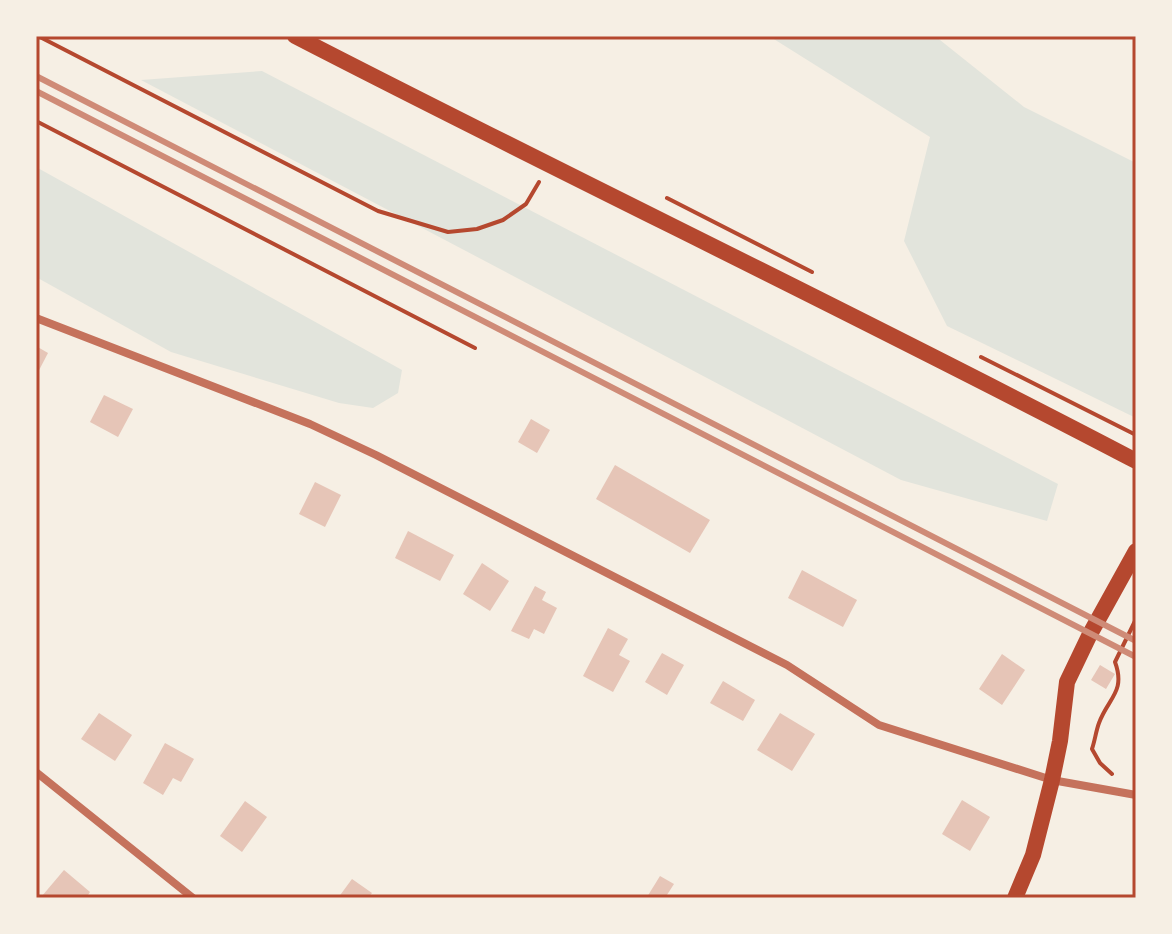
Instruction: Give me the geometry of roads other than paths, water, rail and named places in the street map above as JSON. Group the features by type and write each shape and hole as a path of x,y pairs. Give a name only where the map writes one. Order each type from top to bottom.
{"main road":[{"path":"295,36 548,166 955,366 1136,461"},
{"path":"1015,898 1033,855 1052,780 1067,682 1136,551"}],"street":[{"path":"36,318 310,424 376,455 787,665 879,725 1052,780 1134,794"},
{"path":"36,772 193,898"}],"railway":[{"path":"36,76 1136,641"},
{"path":"36,91 1136,657"}]}
